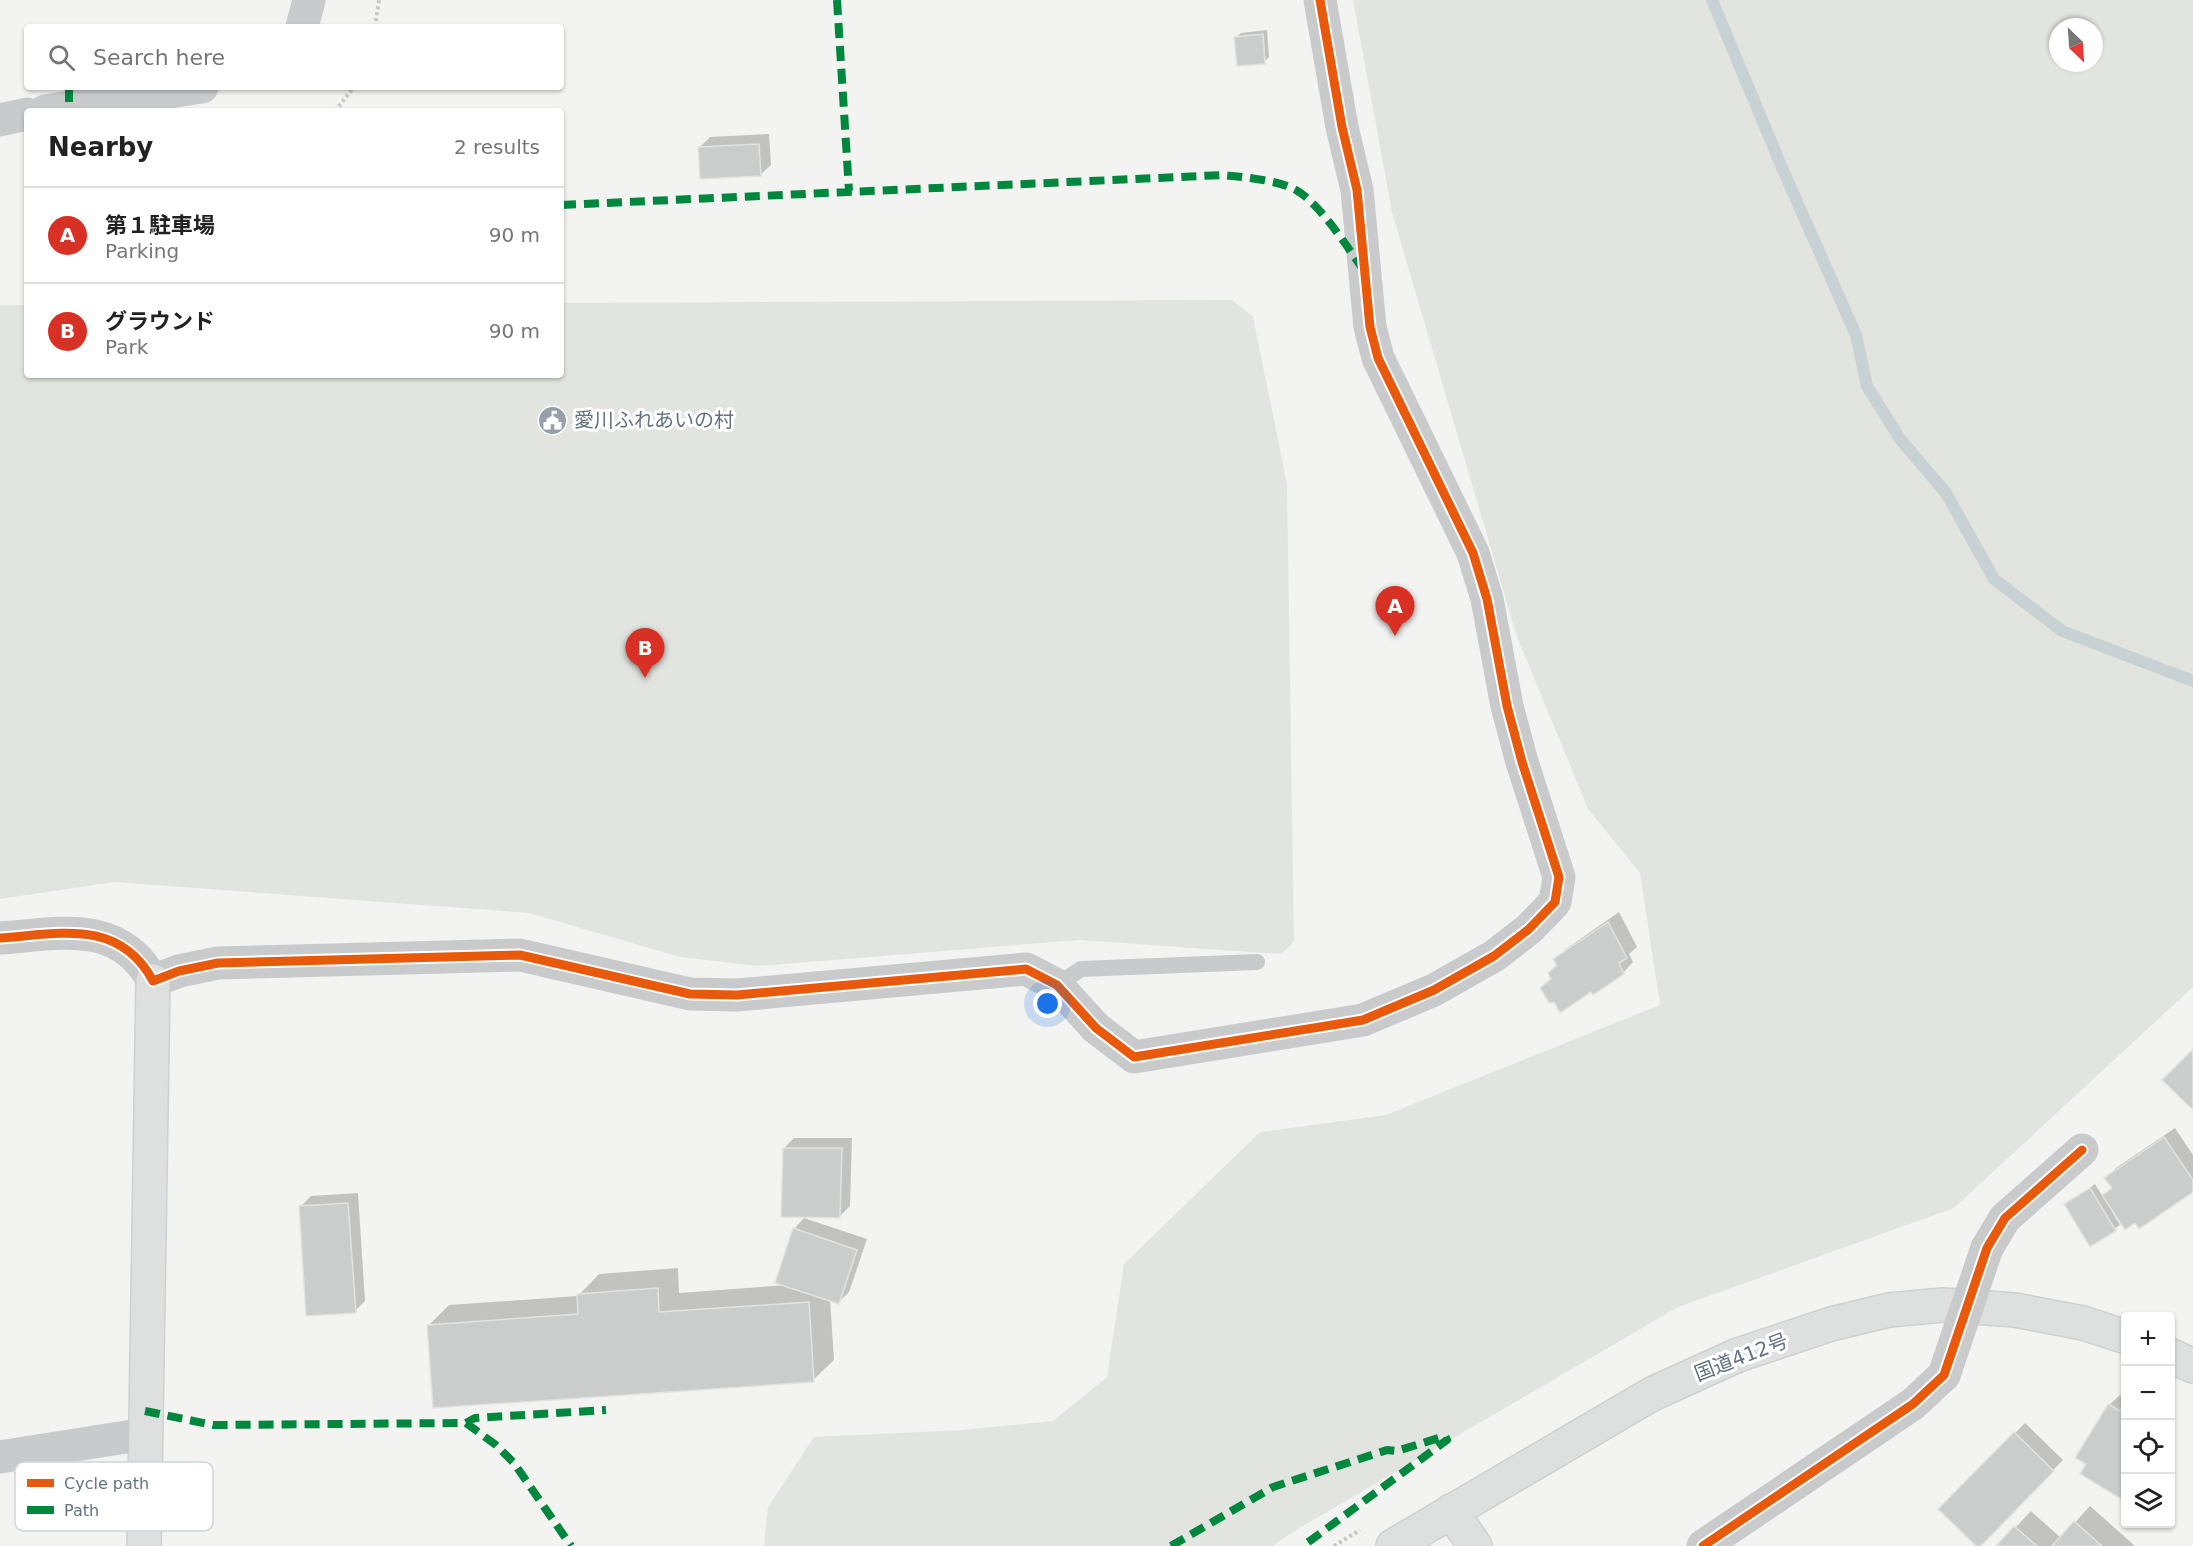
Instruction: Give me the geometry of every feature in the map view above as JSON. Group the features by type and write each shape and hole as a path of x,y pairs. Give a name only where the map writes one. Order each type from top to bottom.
{"main road":[{"path":"145,1462 153,981"},
{"name":"国道412号","path":"1393,1546 1652,1394 1738,1355 1831,1324 1889,1310 1943,1305 2014,1310 2083,1323 2121,1335"},
{"path":"2175,1357 2193,1366"},
{"path":"1451,1511 1475,1546"},
{"path":"144,1531 144,1546"}],"street":[{"path":"303,24 309,0"},
{"path":"0,938 80,932 105,937 125,949 144,966 153,981 179,971 218,963 520,955 690,994 737,995 1026,969 1057,985 1096,1028 1134,1057 1363,1020 1434,990 1494,956 1529,929 1555,902 1559,877 1516,740 1495,649 1487,599 1476,562 1378,358 1370,327 1357,190 1342,127 1320,0"},
{"path":"65,108 182,90"},
{"path":"0,120 24,115"},
{"path":"1703,1546 1913,1404 1944,1375 1987,1248 2005,1218 2082,1150"},
{"path":"0,1457 145,1434"}],"lane":[{"path":"1057,985 1081,969 1257,962"}],"path":[{"path":"376,24 380,0"},
{"path":"337,108 352,90"}],"shaded area":[{"path":"1353,0 2193,0 2193,987 1954,1208 1678,1307 1291,1533 1273,1546 764,1546 768,1507 814,1437 962,1430 1053,1421 1107,1377 1124,1264 1260,1132 1386,1115 1660,1005 1640,873 1588,809 1516,634 1392,212"},
{"path":"1232,300 1253,317 1287,484 1294,942 1281,954 1079,940 758,966 680,957 529,913 114,882 0,899 0,305 24,305 24,378 564,378 564,303"}],"building":[{"path":"1263,34 1265,64 1237,66 1234,37"},
{"path":"759,144 761,176 700,179 698,147"},
{"path":"1608,922 1627,958 1619,963 1624,974 1593,995 1591,992 1560,1013 1554,1002 1549,1003 1540,988 1551,979 1548,973 1557,965 1553,959"},
{"path":"2193,1049 2193,1110 2162,1080"},
{"path":"2164,1137 2193,1180 2193,1192 2139,1229 2135,1223 2125,1230 2102,1195 2112,1188 2104,1178"},
{"path":"783,1148 842,1148 840,1218 781,1217"},
{"path":"2090,1188 2116,1231 2090,1247 2064,1204"},
{"path":"348,1203 356,1313 306,1316 299,1206"},
{"path":"793,1228 857,1250 839,1304 775,1283"},
{"path":"658,1288 659,1312 809,1302 814,1382 433,1408 427,1325 578,1314 577,1294"},
{"path":"2108,1404 2120,1411 2121,1409 2121,1499 2080,1474 2086,1464 2075,1458"},
{"path":"2014,1432 2054,1471 1981,1546 1976,1546 1938,1509"},
{"path":"2074,1521 2102,1546 2052,1546"},
{"path":"2014,1526 2037,1546 1996,1546"}],"waterway":[{"path":"1712,0 1783,170 1856,335 1867,386 1900,439 1946,493 1994,579 2062,631 2193,681"}],"marked path":[{"path":"837,0 849,191"},
{"path":"69,90 69,106"},
{"path":"564,205 1223,175 1270,181 1289,187 1305,196 1323,215 1362,268"},
{"path":"145,1411 213,1425 466,1423 475,1418 606,1410"},
{"path":"466,1423 496,1445 514,1463 571,1546"},
{"path":"1171,1546 1273,1487 1387,1450 1397,1451 1445,1436 1447,1440 1303,1546"}],"cycle path":[{"path":"0,938 65,933 86,934 105,939 123,947 139,961 153,981 179,971 218,963 520,955 690,994 737,995 1026,969 1057,985 1096,1028 1134,1057 1363,1020 1434,990 1494,956 1529,929 1555,902 1559,877 1522,762 1507,706 1487,599 1473,553 1378,358 1370,327 1357,190 1342,127 1320,0"},
{"path":"1703,1546 1913,1404 1944,1375 1987,1248 2005,1218 2082,1150"}],"place":[{"name":"愛川ふれあいの村","path":"553,420"},
{"name":"第１駐車場","path":"1395,636"},
{"name":"グラウンド","path":"645,678"}]}
